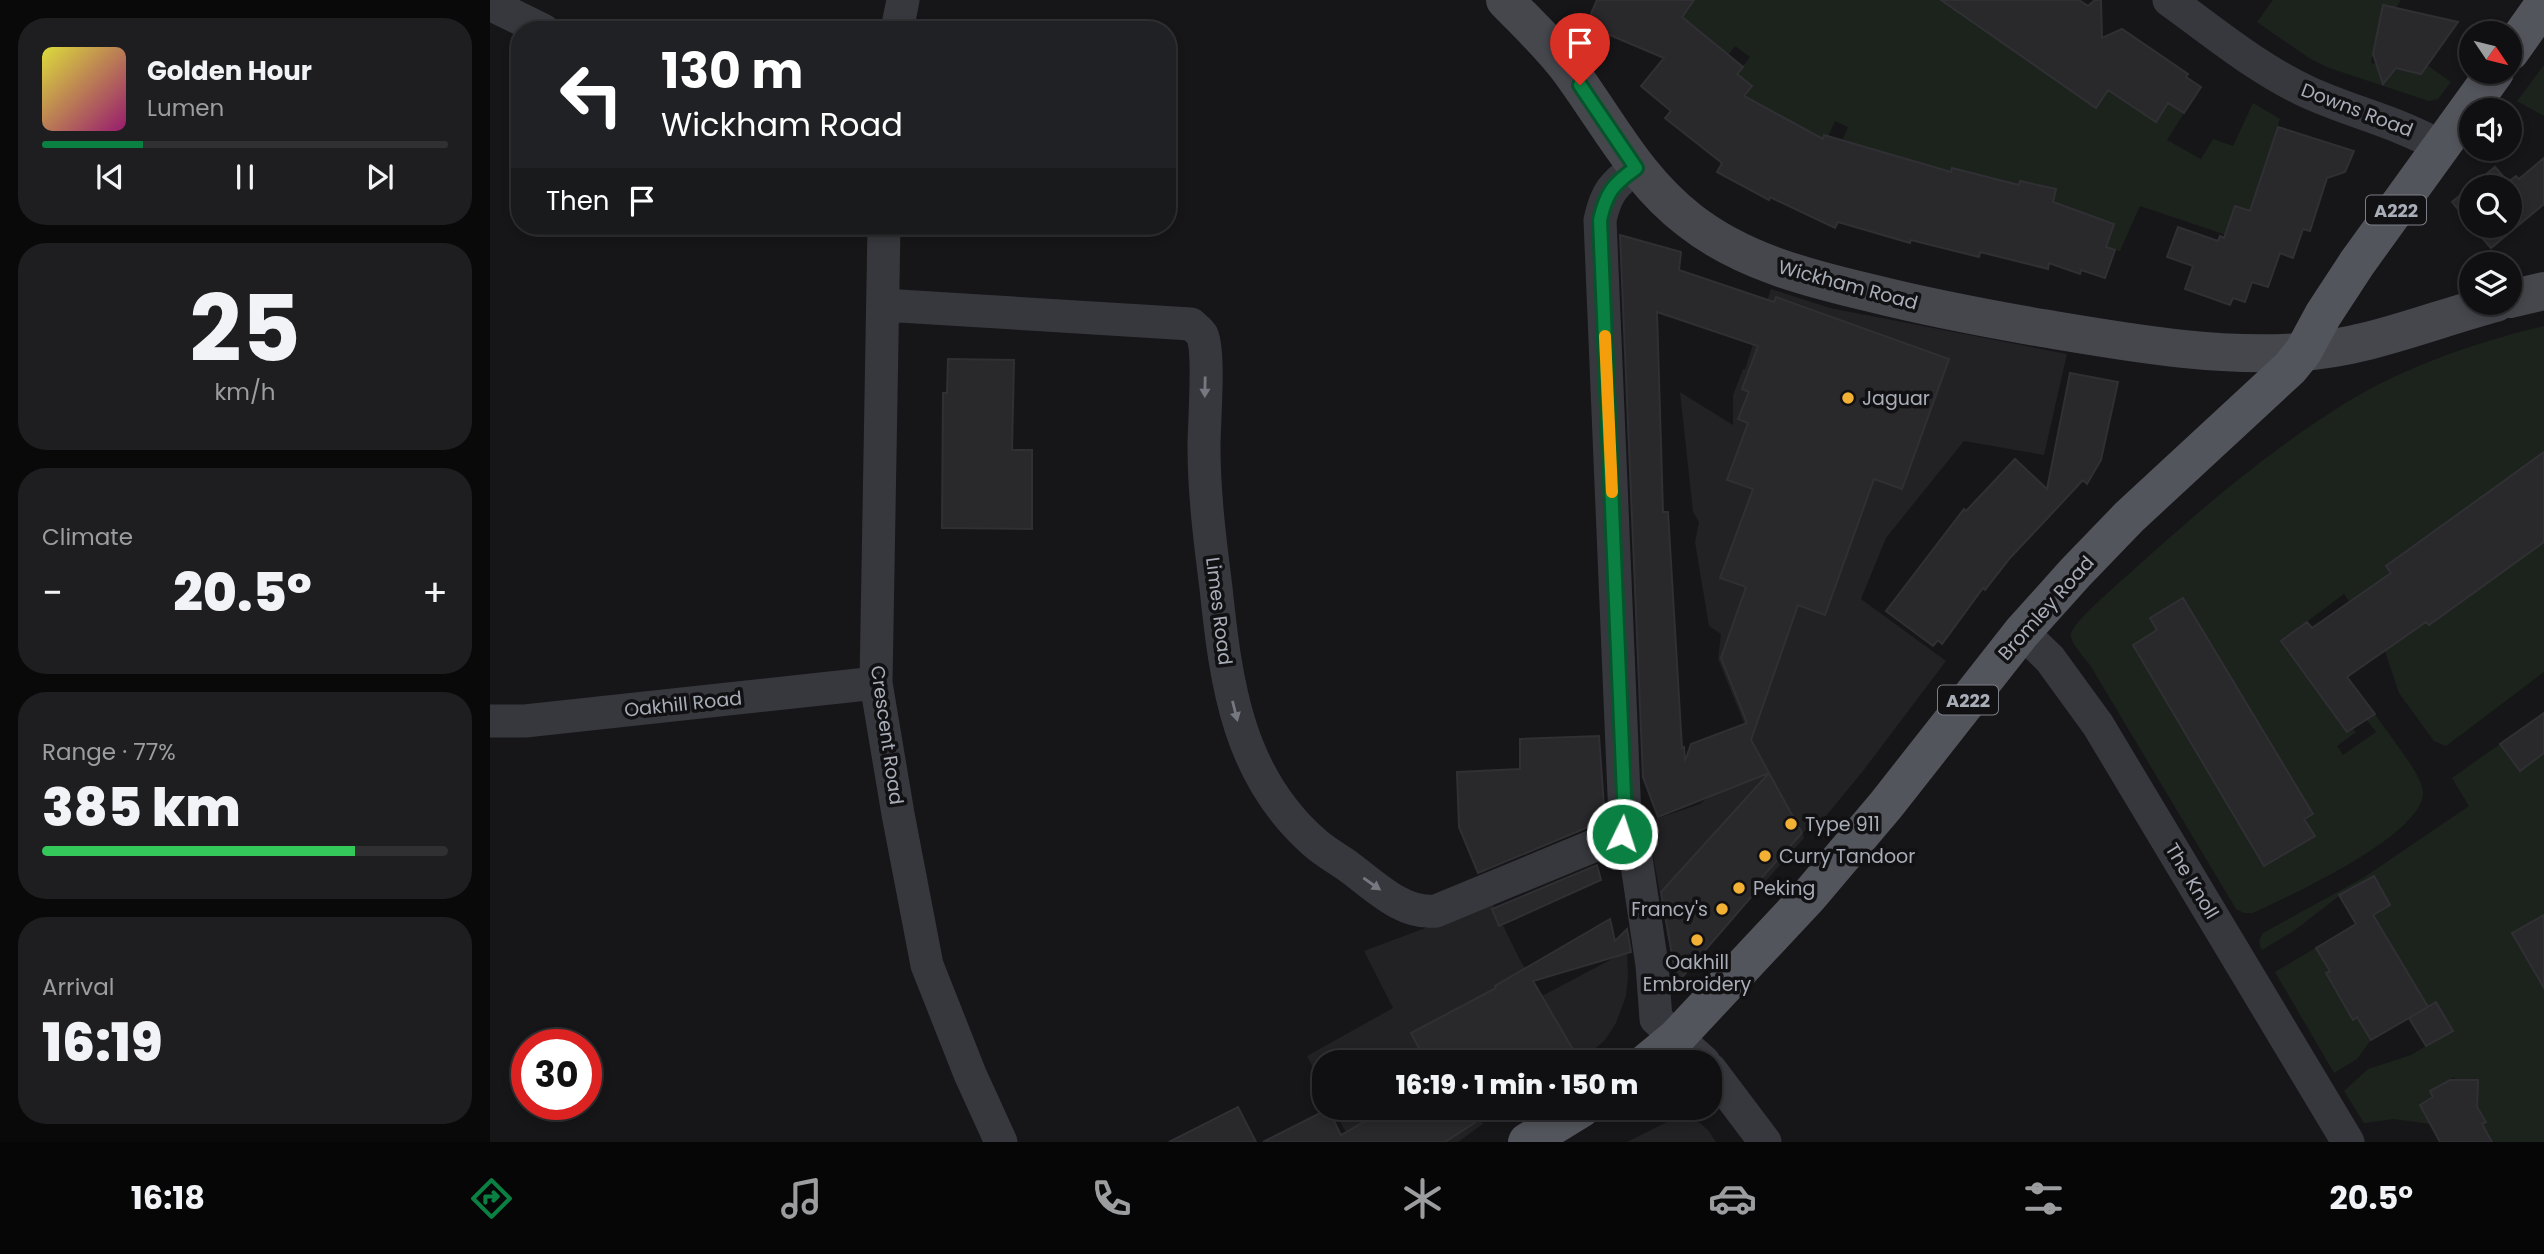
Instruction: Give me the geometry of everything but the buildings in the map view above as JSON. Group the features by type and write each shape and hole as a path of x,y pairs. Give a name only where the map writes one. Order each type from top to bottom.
{"main road":[{"name":"Wickham Road","path":"1505,0 1572,73 1636,168 1665,200 1713,237 1768,263 1823,281 1980,317 2127,341 2244,355 2303,352"},
{"path":"2522,35 2544,4"},
{"name":"A222","path":"2303,352 2343,284 2486,84"},
{"path":"2522,296 2544,291"},
{"path":"2303,352 2349,345 2459,314"},
{"name":"Bromley Road","path":"1662,1050 1750,961 1869,825 2021,632 2129,517 2270,388 2303,352"},
{"path":"1527,1142 1563,1120"}],"street":[{"path":"899,21 903,0"},
{"name":"Downs Road","path":"2169,0 2286,81 2338,105 2417,133 2441,147"},
{"path":"490,4 524,21"},
{"path":"1636,168 1617,181 1603,206 1600,220 1625,819 1622,834 1630,843 1636,858 1652,965 1656,1019 1690,1050"},
{"name":"Crescent Road","path":"884,235 876,683 927,965 970,1074 1001,1142"},
{"name":"Limes Road","path":"883,305 1191,324 1202,335 1206,354 1204,447 1208,518 1228,682 1236,719 1249,753 1277,802 1317,845 1404,907 1425,913 1436,911 1622,834"},
{"name":"The Knoll","path":"2021,632 2050,659 2098,725 2348,1142"},
{"name":"Oakhill Road","path":"490,721 525,721 876,683"},
{"path":"1722,1084 1765,1142"}],"shaded area":[{"path":"1694,0 1941,0 2096,107 2118,75 2126,102 2155,122 2168,103 2184,113 2167,140 2201,159 2213,139 2233,146 2253,103 2280,119 2250,211 2235,206 2250,243 2140,206 2120,251 2106,247 2113,223 2077,211 2049,221 2056,189 2021,181 2012,212 1952,168 1944,200 1841,143 1848,127 1835,121 1828,137 1824,136 1811,165 1797,125 1765,107 1732,111 1752,86 1737,74 1750,57 1735,46 1703,88 1679,20"},
{"path":"2273,0 2401,0 2396,8 2383,5 2371,63 2376,64 2378,69 2392,73 2396,68 2421,73 2427,65 2451,82 2438,99 2429,101 2329,68 2309,58 2257,22"},
{"path":"2544,65 2544,116 2522,104 2522,98 2519,98"},
{"path":"1771,289 1830,308 2067,354 2044,455 1964,441 1886,538 1861,599 1946,661 1826,816 1802,833 1804,838 1724,928 1676,970 1647,822 1700,804 1724,785 1751,740 1718,659 1721,634 1709,626 1695,542 1699,522 1693,512 1680,392 1733,425 1733,395 1745,369"},
{"path":"2544,326 2544,672 2446,746 2434,741 2399,693 2385,651 2344,594 2281,641 2348,733 2353,729 2356,732 2337,746 2343,755 2376,732 2366,719 2375,714 2410,763 2423,791 2418,808 2403,826 2353,862 2253,913 2236,909 2090,665 2075,646 2071,638 2074,628 2107,594 2203,509 2254,467 2333,411 2382,383 2435,360"},
{"path":"2500,744 2520,770 2544,753 2544,1142 2492,1142 2482,1124 2486,1122 2473,1100 2478,1095 2475,1083 2469,1080 2457,1082 2454,1077 2430,1091 2433,1097 2420,1105 2430,1124 2394,1119 2364,1123 2344,1091 2368,1069 2411,1055 2453,1030 2436,1002 2371,1040 2357,1059 2334,1073 2275,972 2356,924 2339,896 2295,930 2262,950 2260,939 2263,933 2363,878 2469,806 2452,778"},
{"path":"1492,903 1520,960 1542,996 1627,951 1626,996 1616,1023 1605,1040 1594,1050 1318,1050 1393,1008 1364,951"},
{"path":"1312,1053 1312,1066 1307,1056"},
{"path":"1339,1120 1481,1120 1483,1124 1458,1142 1351,1142"},
{"path":"1692,1120 1700,1123 1716,1142 1627,1142 1669,1121"}],"slow traffic":[{"path":"1605,336 1612,492"}],"place":[{"name":"Jaguar","path":"1848,398"},
{"name":"Type 911","path":"1791,824"},
{"name":"Curry Tandoor","path":"1765,856"},
{"name":"Peking","path":"1739,888"},
{"name":"Francy's","path":"1722,909"},
{"name":"Oakhill Embroidery","path":"1697,940"}],"route":[{"path":"1580,85 1636,168 1617,181 1603,206 1600,220 1625,819 1622,834"}]}
